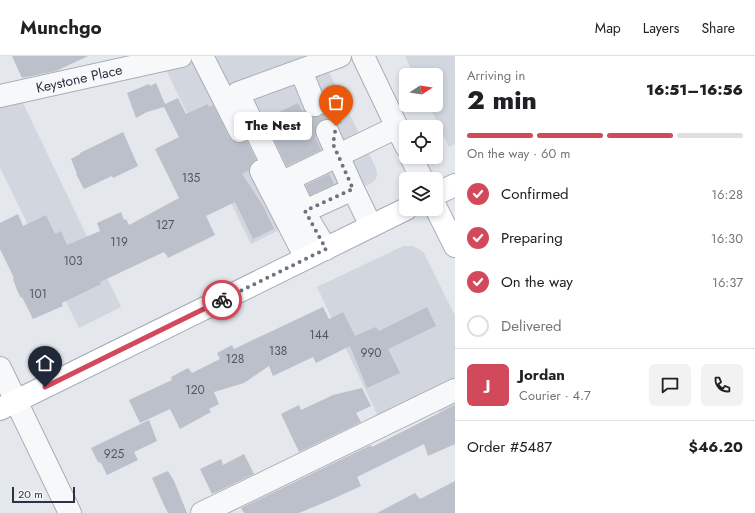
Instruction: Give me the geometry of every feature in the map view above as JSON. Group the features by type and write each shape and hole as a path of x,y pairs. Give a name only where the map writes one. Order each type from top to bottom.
{"main road":[{"path":"443,191 455,185"},
{"path":"8,405 399,212"},
{"path":"440,216 455,246"}],"street":[{"name":"Keystone Place","path":"0,96 181,56"},
{"path":"202,56 306,258"},
{"path":"340,56 312,91 238,93 281,183 289,180 333,139 399,136"},
{"path":"363,56 399,132"},
{"path":"333,139 353,189 371,226"},
{"path":"289,180 326,249"},
{"path":"305,211 353,189"},
{"path":"0,368 8,405 70,513"},
{"path":"202,513 455,390"}],"shaded area":[{"path":"218,56 321,56 375,166 377,173 376,179 372,183 251,244 165,68"},
{"path":"405,56 455,56 455,144 449,147 443,134 443,120 436,120 432,112 443,112 443,68 411,68"},
{"path":"21,99 121,307 79,328 0,168 0,104"},
{"path":"404,246 412,246 424,253 455,316 455,443 434,401 382,425 317,287"}],"building":[{"path":"12,56 88,56 56,71 22,78"},
{"path":"156,83 165,104 178,98 186,114 208,104 209,107 213,105 229,137 233,141 240,143 247,141 256,160 251,164 249,170 242,174 263,206 274,229 253,239 235,202 206,216 215,235 168,258 164,252 100,282 101,284 62,303 63,306 33,319 17,290 13,279 14,278 0,249 0,223 18,214 23,226 46,215 55,234 61,231 67,245 100,231 97,223 121,212 124,220 126,219 129,225 179,198 155,149 179,137 164,107 147,112 136,118 127,93 149,84 150,86"},
{"path":"329,98 342,123 338,125 329,119 322,120 317,124 315,130 315,137 321,150 287,166 264,119 298,103 302,111 304,110 308,115 319,117 325,112 327,106 326,100"},
{"path":"123,132 138,166 113,178 112,176 84,189 76,174 71,159"},
{"path":"329,174 334,184 310,195 306,185"},
{"path":"323,307 329,319 343,312 355,336 376,327 379,331 427,307 436,326 388,349 400,373 367,388 350,346 316,363 313,357 273,376 269,366 244,383 214,392 219,404 209,409 211,412 180,429 170,409 140,423 129,400 172,380 171,377 188,368 192,373 220,359 217,353 232,345 234,349"},
{"path":"362,388 371,406 356,413 361,422 299,452 281,414 299,405 301,410 333,395"},
{"path":"455,405 455,444 428,456 424,444 357,477 361,486 299,513 244,513 241,508 371,445 372,447"},
{"path":"149,420 157,441 134,452 138,460 107,475 91,448"},
{"path":"244,454 254,474 212,494 200,469 221,459 223,465"},
{"path":"168,471 174,481 187,513 168,513 163,503 152,478"},
{"path":"455,481 455,513 377,513 415,493 420,499"}],"tunnel":[{"path":"315,105 327,131"}],"way so far":[{"path":"222,300 326,249 308,219 305,211 353,189 333,144 336,126"}],"place":[{"name":"The Nest","path":"336,126"}],"route":[{"path":"45,387 222,300"}]}
